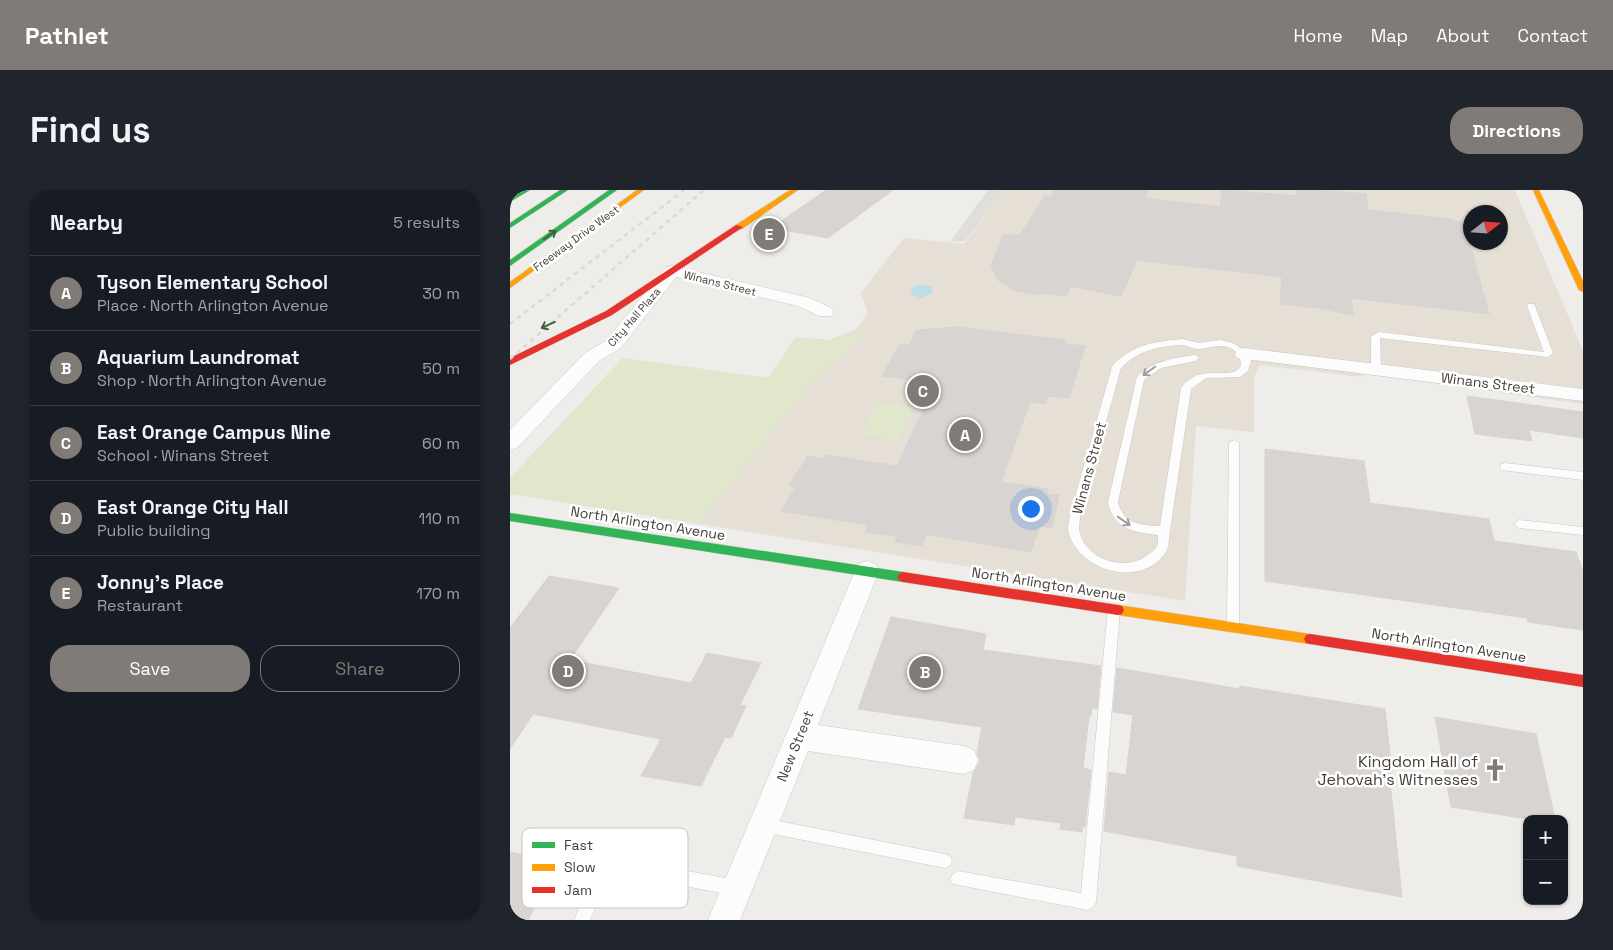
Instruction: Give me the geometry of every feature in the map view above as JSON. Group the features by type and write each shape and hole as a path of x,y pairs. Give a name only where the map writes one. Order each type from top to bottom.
{"main road":[{"path":"510,200 527,190"},
{"path":"510,226 565,190"},
{"path":"510,264 614,190"},
{"name":"Freeway Drive West","path":"510,286 641,190"},
{"path":"510,362 609,313 624,296 672,271 795,190"},
{"path":"1536,190 1583,290"},
{"path":"624,296 672,271"},
{"name":"North Arlington Avenue","path":"510,517 1583,681"}],"street":[{"name":"Winans Street","path":"672,271 804,302 825,312"},
{"name":"City Hall Plaza","path":"510,442 592,357 614,344 672,271"},
{"name":"City Hall Plaza","path":"592,357 593,342 624,296"},
{"name":"Winans Street","path":"1244,354 1583,395"},
{"name":"City Hall Plaza","path":"510,433 532,419"},
{"name":"New Street","path":"724,920 867,571"},
{"path":"799,736 964,760"}],"lane":[{"path":"1376,369 1374,337 1379,334 1546,356 1549,353 1531,306"},
{"name":"Winans Street","path":"1183,342 1199,346 1218,342 1228,344 1244,354 1247,361 1246,367 1240,372 1221,377 1210,375 1196,379 1186,388 1162,548 1150,560 1134,567 1111,567 1090,556 1079,543 1074,530 1075,515 1117,367 1129,355 1148,347 1183,342"},
{"path":"1199,346 1194,353 1195,358 1210,375"},
{"name":"Winans Street","path":"1165,531 1136,528 1126,524 1114,511 1113,502 1140,379 1145,373 1159,365 1195,358"},
{"path":"1233,627 1234,443"},
{"path":"1506,467 1583,476"},
{"path":"1519,524 1583,531"},
{"path":"958,880 1088,902 1114,609"},
{"path":"762,825 945,861"},
{"path":"688,879 737,888"},
{"path":"582,920 587,908"}],"shaded area":[{"path":"988,190 1005,190 965,241 950,242"},
{"path":"1005,190 1515,190 1583,351 1583,404 1365,374 1362,377 1260,365 1254,377 1254,432 1196,426 1185,601 510,494 510,478 623,358 768,378 796,337 829,340 855,330 868,314 861,293 904,238 964,244"}],"green space":[{"path":"866,332 811,383 699,523 510,494 510,478 623,358 768,378 796,338 829,340"},
{"path":"877,402 913,406 898,440 862,435"}],"water":[{"path":"922,284 932,287 933,293 921,298 911,295 912,288"}],"building":[{"path":"826,190 893,190 828,238 771,228"},
{"path":"1055,190 1147,190 1145,198 1220,207 1222,190 1296,196 1296,190 1366,194 1368,210 1453,219 1454,221 1463,222 1463,250 1471,250 1489,314 1351,298 1353,315 1318,308 1280,304 1282,277 1137,260 1121,296 1070,286 1067,296 1015,291 998,280 991,266 1003,235 1020,235 1045,196 1051,197"},
{"path":"956,327 1066,340 1064,344 1085,346 1069,398 1048,396 1045,404 1030,402 1001,482 1048,489 1047,494 1059,495 1052,528 1039,526 1031,552 926,534 922,546 895,542 898,536 865,532 868,525 781,511 795,488 789,486 808,456 824,459 827,455 897,466 936,383 882,376 900,344 910,345 916,330"},
{"path":"1467,396 1583,412 1583,438 1529,430 1532,441 1475,434"},
{"path":"1265,449 1364,461 1370,503 1489,519 1494,541 1576,552 1583,572 1583,630 1528,622 1527,618 1265,581"},
{"path":"549,576 619,588 570,660 691,683 707,653 761,663 740,705 746,706 731,738 725,737 701,786 641,776 661,739 533,714 510,749 510,628"},
{"path":"891,617 986,634 983,650 1101,666 1097,709 1092,708 1091,716 1089,716 1083,768 1091,770 1085,827 1082,827 1082,832 1060,829 1061,823 1015,817 1014,825 964,818 973,773 980,761 977,753 982,727 858,709"},
{"path":"1117,668 1240,689 1240,686 1385,709 1392,773 1389,772 1402,897 1237,866 1237,856 1104,831 1109,772 1126,775 1133,715 1113,712"},
{"name":"Kingdom Hall of Jehovah's Witnesses","path":"1435,717 1536,734 1554,815 1523,815 1523,818 1451,807"},
{"path":"510,852 522,854 522,908 535,908 528,920 510,920"}],"railway":[{"path":"510,324 684,190"},
{"path":"510,359 704,190"}],"traffic: fast":[{"path":"510,200 527,190"},
{"path":"510,226 565,190"},
{"path":"510,264 614,190"},
{"path":"510,517 903,577"}],"traffic: slow":[{"path":"510,286 641,190"},
{"path":"739,227 795,190"},
{"path":"1536,190 1583,290"},
{"path":"1118,610 1310,639"}],"traffic: jam":[{"path":"510,362 609,313 739,227"},
{"path":"903,577 1118,610"},
{"path":"1310,639 1583,681"}],"place":[{"name":"Jonny's Place","path":"769,234"},
{"name":"East Orange Campus Nine","path":"923,391"},
{"name":"Tyson Elementary School","path":"965,435"},
{"name":"East Orange City Hall","path":"568,671"},
{"name":"Aquarium Laundromat","path":"925,672"},
{"name":"Kingdom Hall of Jehovah's Witnesses","path":"1495,770"}]}
